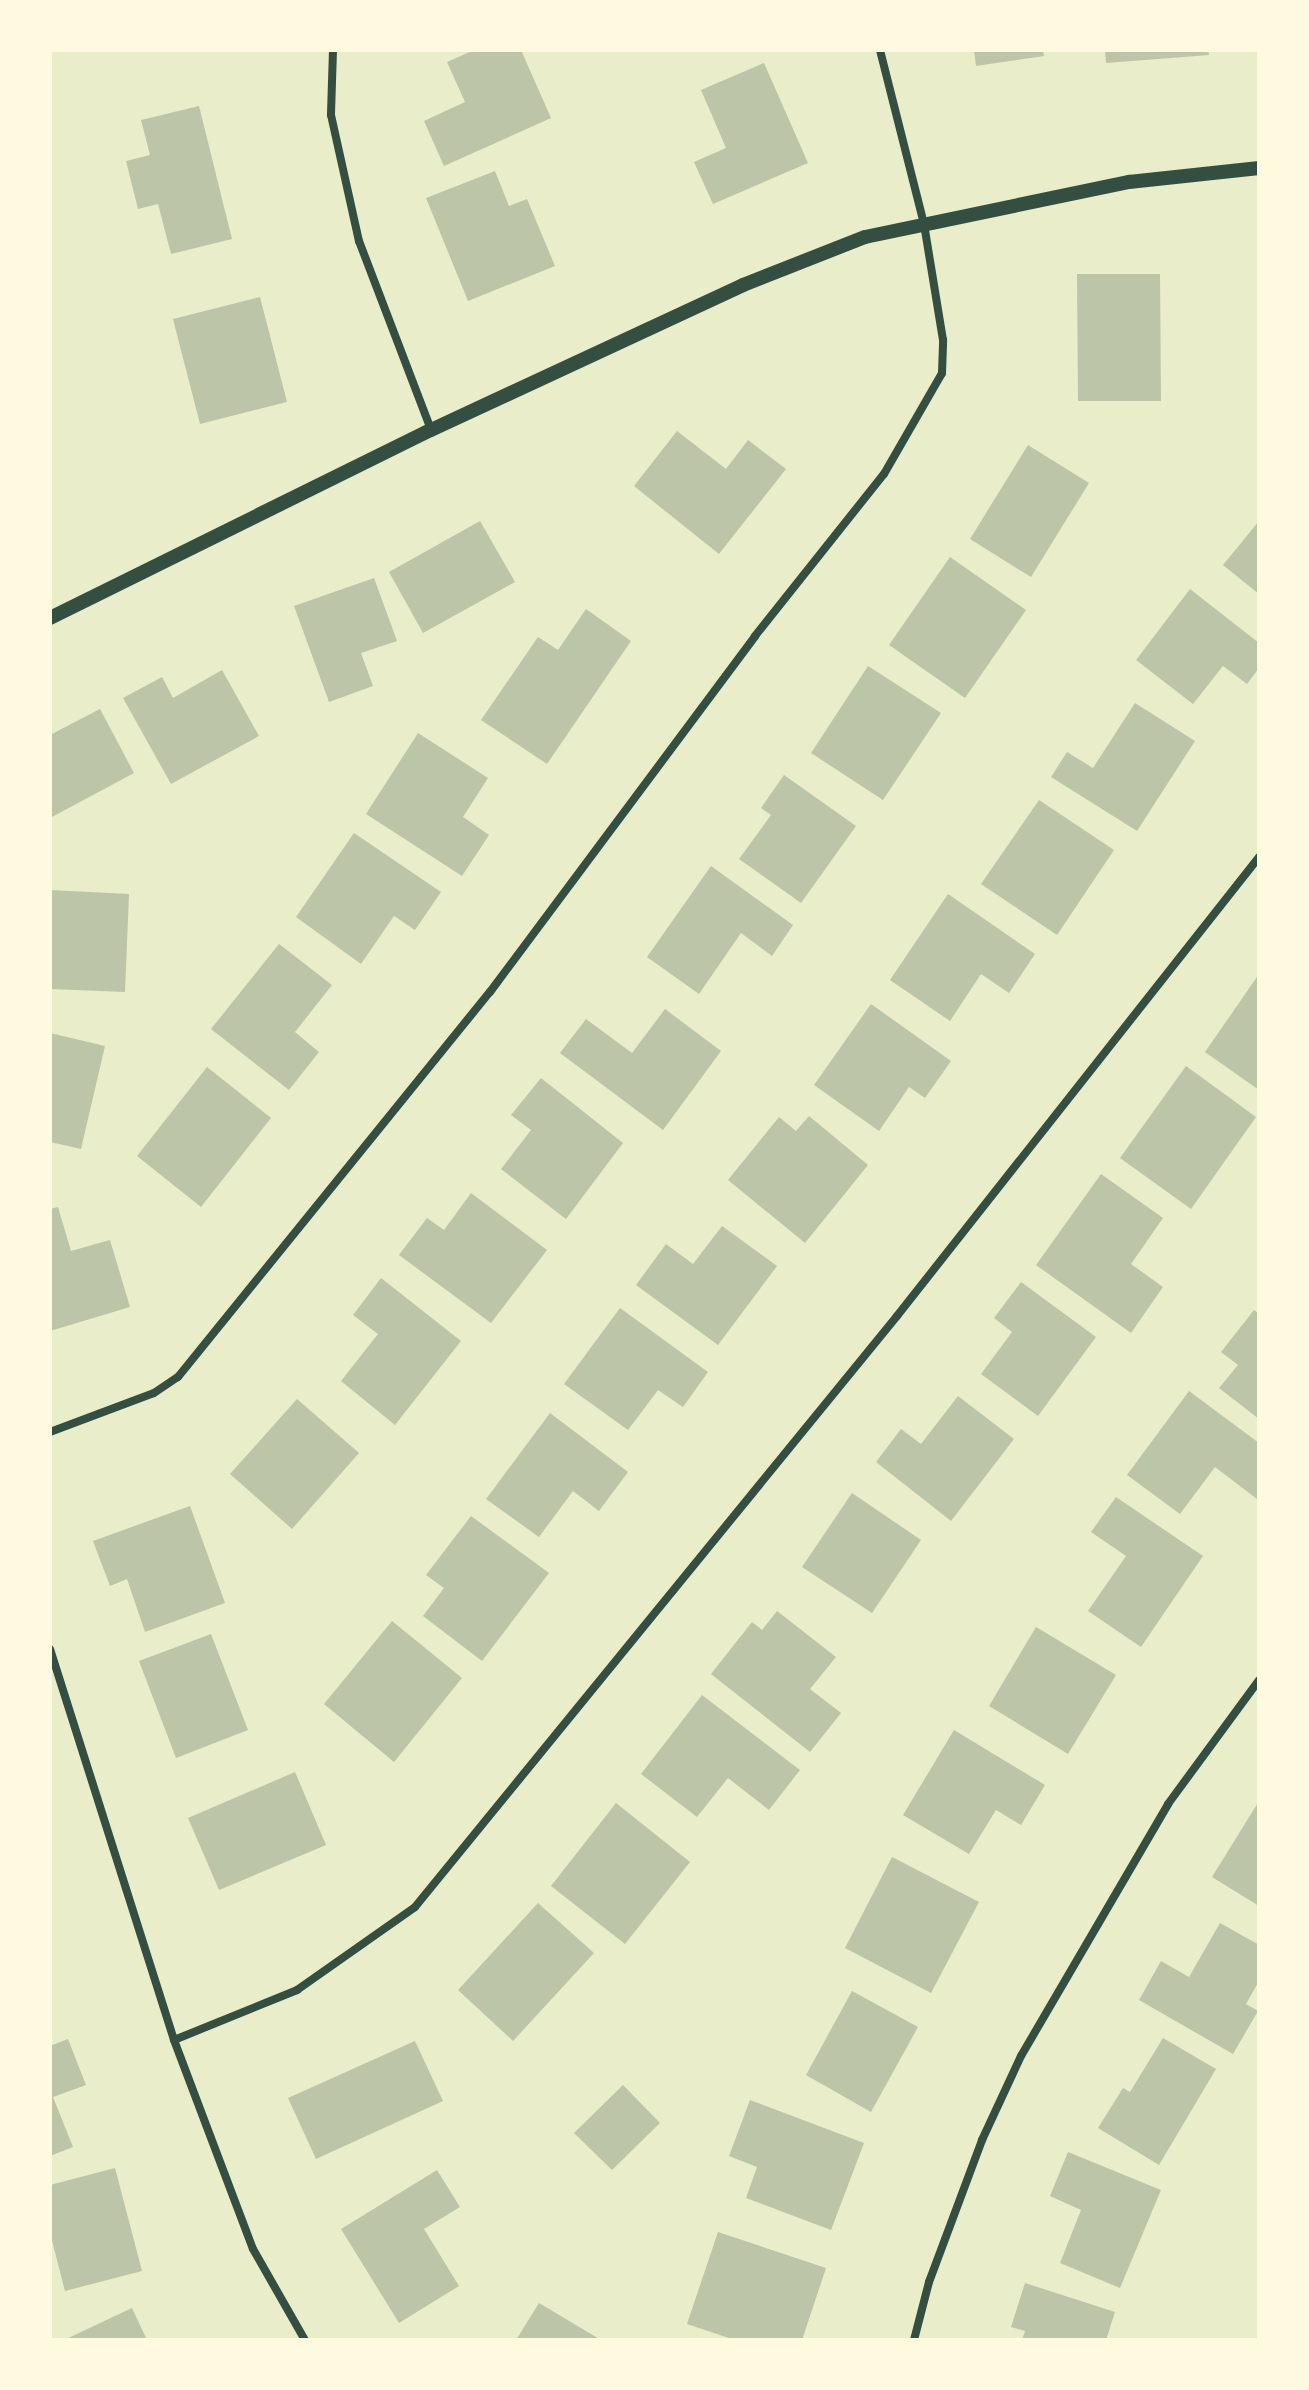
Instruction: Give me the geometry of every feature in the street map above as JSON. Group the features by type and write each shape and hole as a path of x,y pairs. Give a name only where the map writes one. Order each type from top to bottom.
{"street":[{"path":"333,50 331,115 359,241 431,430"},
{"path":"50,1432 154,1393 178,1377 490,992 755,636 884,474 942,373 943,340 924,224 880,50"},
{"path":"50,618 431,430 743,285 865,237 1129,182 1259,168"},
{"path":"174,2040 297,1990 415,1907 897,1316 1259,857"},
{"path":"50,1649 174,2040 253,2249 305,2340"},
{"path":"914,2340 929,2282 977,2154 1021,2056 1168,1804 1259,1680"}],"building":[{"path":"474,50 521,50 551,118 444,166 424,121 465,102 447,62"},
{"path":"974,50 1043,50 1044,56 976,66"},
{"path":"1105,50 1208,50 1209,55 1106,63"},
{"path":"764,63 808,163 713,204 694,162 726,148 701,90"},
{"path":"199,106 232,239 171,254 158,204 138,209 126,161 150,155 141,120"},
{"path":"495,171 509,206 527,199 555,266 468,301 426,198"},
{"path":"1077,274 1160,274 1161,401 1078,401"},
{"path":"260,297 287,402 200,424 173,319"},
{"path":"677,431 726,469 748,440 786,469 719,554 634,486"},
{"path":"1028,445 1089,483 1031,577 970,539"},
{"path":"480,521 515,582 423,633 389,572"},
{"path":"1259,521 1259,594 1223,565"},
{"path":"950,557 1026,610 965,698 889,645"},
{"path":"374,578 397,641 361,653 373,686 329,702 294,606"},
{"path":"1190,589 1259,643 1259,668 1247,684 1223,666 1193,704 1136,660"},
{"path":"586,609 631,641 547,764 481,720 538,637 558,650"},
{"path":"868,666 941,713 883,800 811,753"},
{"path":"222,670 259,736 171,784 123,698 162,677 173,698"},
{"path":"1135,703 1195,741 1137,831 1051,777 1067,752 1093,768"},
{"path":"100,709 134,773 50,818 50,735"},
{"path":"418,733 488,778 463,817 489,835 462,876 366,814"},
{"path":"784,775 856,826 801,903 739,859 771,815 761,808"},
{"path":"1039,800 1114,850 1057,935 981,884"},
{"path":"354,833 441,892 415,930 394,916 361,964 296,917"},
{"path":"711,866 793,925 772,956 741,933 699,994 647,957"},
{"path":"50,890 129,894 125,992 50,989"},
{"path":"948,894 1035,954 1009,993 981,974 950,1021 890,980"},
{"path":"279,944 332,985 295,1032 319,1052 289,1090 211,1029"},
{"path":"1259,974 1259,1090 1205,1052"},
{"path":"871,1004 951,1061 925,1098 909,1087 879,1131 814,1085"},
{"path":"665,1009 721,1051 663,1130 560,1053 586,1019 632,1053"},
{"path":"50,1033 105,1046 81,1149 50,1142"},
{"path":"1186,1066 1256,1117 1191,1209 1120,1158"},
{"path":"207,1067 271,1118 201,1207 137,1156"},
{"path":"541,1078 623,1143 566,1219 501,1169 531,1130 511,1115"},
{"path":"809,1116 868,1165 805,1243 728,1180 779,1117 796,1131"},
{"path":"1101,1174 1163,1218 1131,1264 1163,1287 1131,1333 1036,1265"},
{"path":"471,1193 547,1250 491,1323 399,1255 427,1218 444,1230"},
{"path":"58,1207 71,1251 110,1240 130,1307 50,1331 50,1209"},
{"path":"722,1226 777,1266 718,1345 636,1285 666,1244 693,1264"},
{"path":"381,1278 461,1341 395,1425 341,1381 378,1334 353,1315"},
{"path":"1021,1282 1096,1337 1038,1416 981,1374 1012,1332 994,1318"},
{"path":"620,1308 708,1372 683,1407 658,1390 628,1430 564,1384"},
{"path":"1254,1310 1259,1314 1259,1419 1219,1388 1238,1365 1221,1352"},
{"path":"1189,1391 1259,1443 1257,1499 1215,1467 1180,1514 1127,1475"},
{"path":"958,1396 1014,1439 951,1521 876,1462 901,1429 921,1444"},
{"path":"297,1399 359,1453 292,1529 230,1474"},
{"path":"550,1413 628,1472 599,1511 573,1491 539,1537 486,1499"},
{"path":"852,1493 921,1540 872,1613 802,1567"},
{"path":"1116,1497 1203,1556 1141,1647 1088,1611 1126,1556 1091,1532"},
{"path":"190,1506 225,1603 145,1632 127,1579 110,1586 93,1541"},
{"path":"471,1516 549,1573 482,1661 423,1616 444,1588 426,1575"},
{"path":"777,1611 836,1657 810,1689 841,1713 810,1752 711,1674 752,1622 762,1630"},
{"path":"392,1621 462,1678 394,1762 324,1704"},
{"path":"1036,1627 1116,1675 1068,1754 989,1706"},
{"path":"211,1634 248,1730 176,1758 139,1661"},
{"path":"702,1695 800,1770 769,1810 728,1778 697,1817 641,1774"},
{"path":"954,1730 1045,1785 1021,1825 996,1810 969,1854 903,1815"},
{"path":"295,1772 326,1845 219,1890 188,1818"},
{"path":"1259,1801 1259,1906 1212,1877"},
{"path":"616,1803 690,1862 625,1944 551,1886"},
{"path":"892,1857 979,1902 931,1993 845,1948"},
{"path":"538,1903 594,1953 513,2041 458,1990"},
{"path":"1220,1923 1259,1945 1259,1981 1246,2004 1258,2011 1233,2054 1139,2000 1161,1961 1189,1977"},
{"path":"852,1991 918,2027 871,2112 806,2075"},
{"path":"1163,2038 1216,2069 1159,2165 1098,2128 1123,2088 1130,2092"},
{"path":"68,2039 86,2085 53,2097 73,2147 50,2156 50,2046"},
{"path":"415,2041 443,2101 316,2159 288,2098"},
{"path":"623,2085 660,2123 612,2170 574,2133"},
{"path":"750,2100 864,2143 831,2230 746,2198 757,2167 729,2156"},
{"path":"1068,2152 1161,2190 1120,2288 1060,2263 1081,2210 1050,2196"},
{"path":"115,2168 142,2271 65,2291 50,2233 50,2185"},
{"path":"437,2170 460,2207 424,2229 459,2286 399,2323 341,2229"},
{"path":"718,2232 826,2268 802,2340 735,2340 687,2324"},
{"path":"1025,2283 1115,2312 1106,2340 1022,2340 1025,2331 1011,2327"},
{"path":"539,2303 601,2340 516,2340"},
{"path":"132,2308 147,2340 64,2340"}]}
